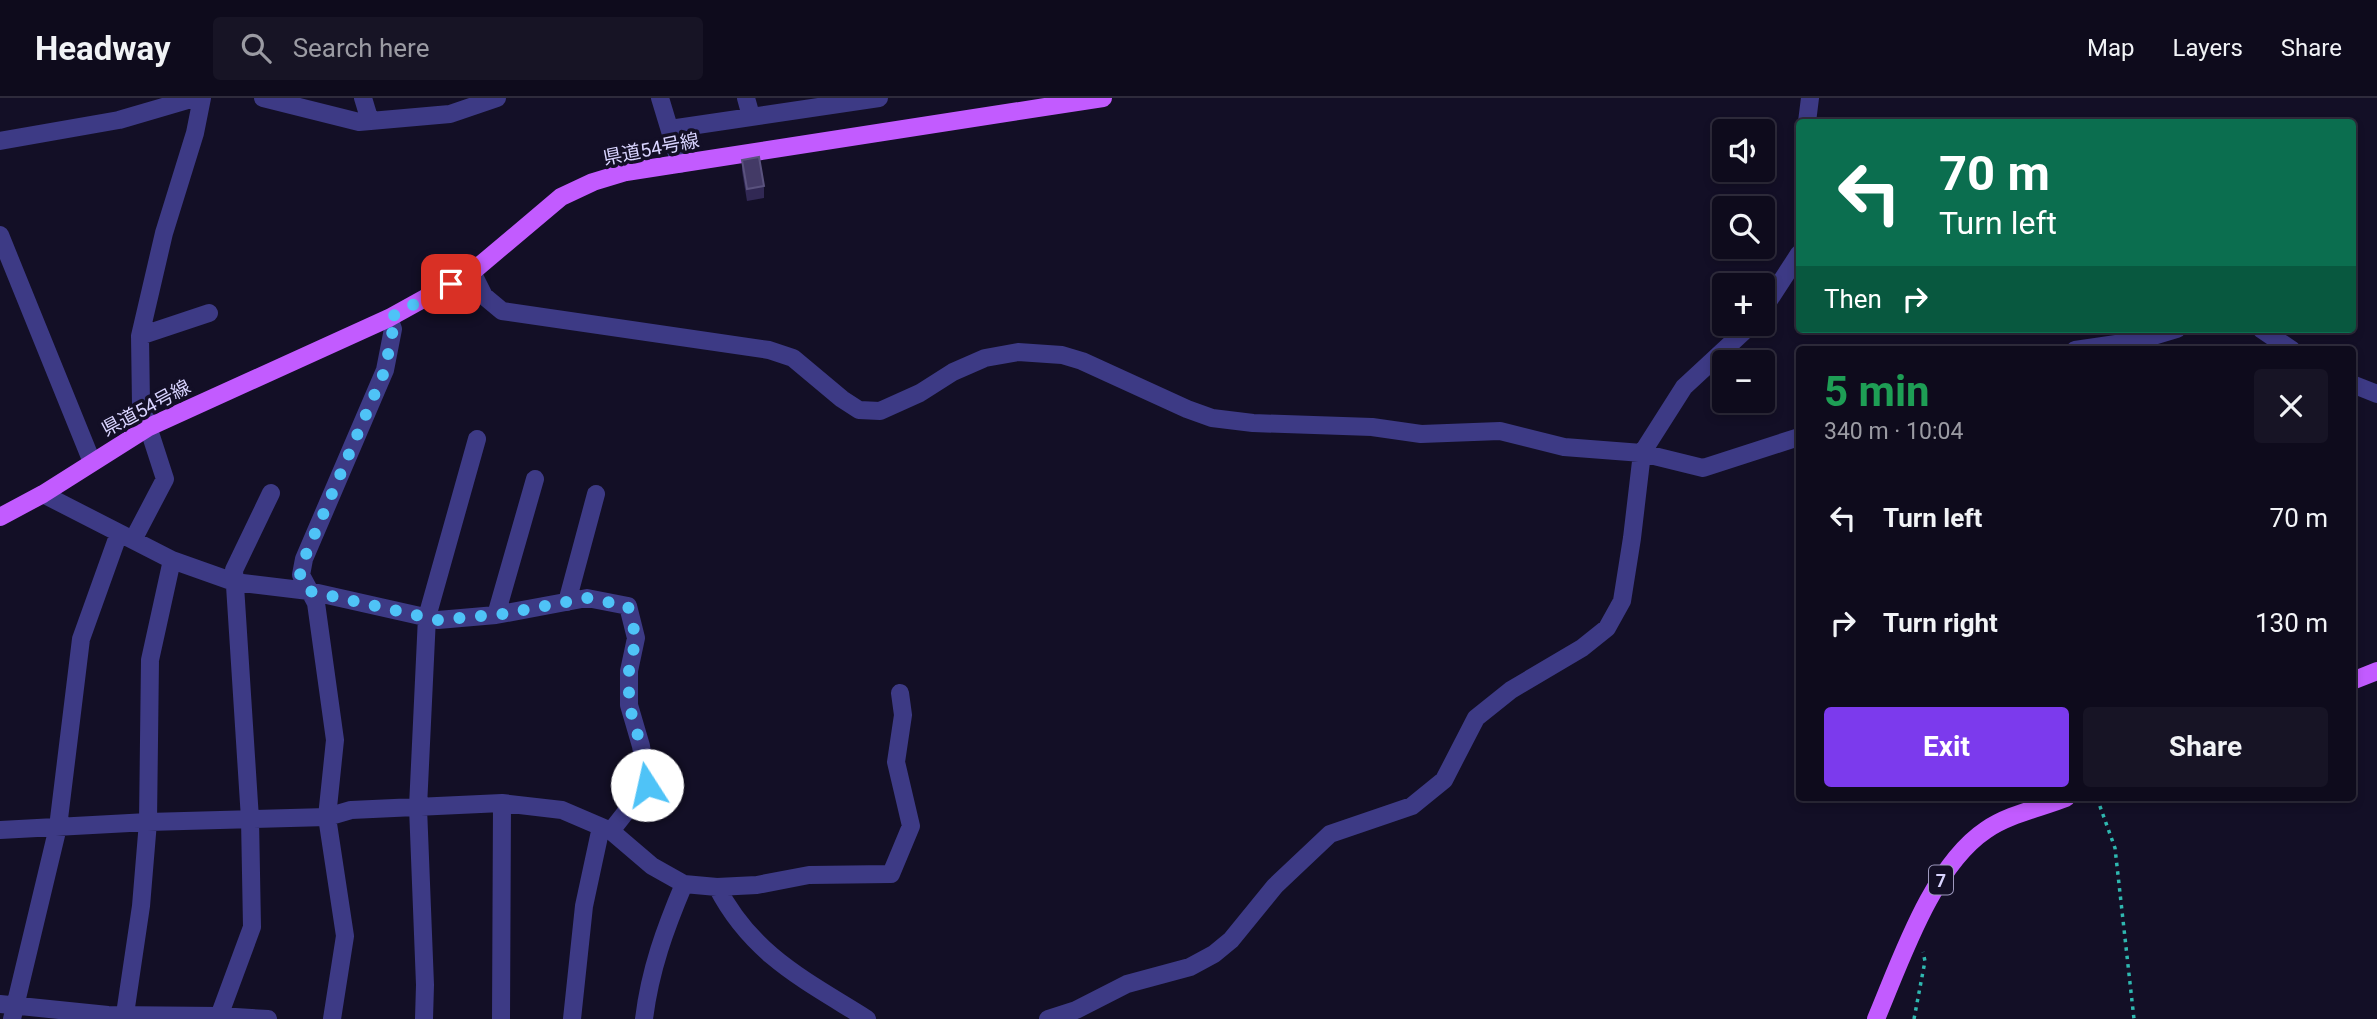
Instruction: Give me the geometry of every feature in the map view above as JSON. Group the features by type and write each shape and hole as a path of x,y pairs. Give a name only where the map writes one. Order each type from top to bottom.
{"main road":[{"name":"県道54号線","path":"0,517 43,494 149,427 389,318 471,272 561,197 593,182 626,172 1103,98"},
{"path":"2356,679 2377,671"},
{"name":"7","path":"1876,1019 1914,929 1941,880 1966,845 2003,821 2058,801"}],"street":[{"path":"0,141 119,120 194,98"},
{"path":"202,98 195,133 164,233 141,336 141,405 165,479 126,536 81,639 58,827 9,1009 113,1016 268,1019"},
{"path":"263,98 359,122 450,114 496,98"},
{"path":"363,98 370,121"},
{"path":"660,98 680,164"},
{"path":"746,98 751,116"},
{"path":"670,129 831,102 878,98"},
{"path":"1807,119 1810,98"},
{"path":"0,235 92,462"},
{"path":"1775,291 1796,259"},
{"path":"471,272 484,296 502,311 769,350 793,358 859,410 880,411 985,358 1018,352 1062,355 1082,361 1187,409 1212,418 1253,423 1372,427 1421,434 1500,431 1564,447 1642,453 1703,468 1796,438"},
{"path":"141,336 209,313"},
{"path":"332,1019 345,936 327,817 335,740 316,603 300,575 304,559 385,370 393,329 389,318"},
{"path":"2103,346 2137,341 2164,333"},
{"path":"2268,333 2286,346"},
{"path":"1048,1019 1076,1010 1127,984 1190,967 1213,954 1231,940 1283,877 1330,834 1412,806 1444,780 1476,719 1511,690 1583,648 1607,628 1622,601 1642,453 1684,387 1739,336"},
{"path":"2356,386 2377,394"},
{"path":"424,1019 418,807 427,617 477,439"},
{"path":"496,615 536,480"},
{"path":"218,1017 252,927 250,819 234,570 271,493"},
{"path":"43,494 172,560 234,582 309,591 438,620 496,615 587,598 628,606 636,638 629,671 629,705 641,746 647,785 606,829 584,906 572,1019"},
{"path":"567,602 596,494"},
{"path":"113,1016 141,906 148,822 150,660 172,560"},
{"path":"0,830 148,822 327,817 351,810 502,803 562,810 606,829 652,866 684,884 757,886 809,875 891,874 911,826 896,762 903,715 900,694"},
{"path":"501,1019 502,803"},
{"path":"644,1019 649,982 664,931 684,884"},
{"path":"717,887 729,909 754,941 782,966 867,1019"}],"path":[{"path":"2098,801 2115,848 2134,1019"},
{"path":"1914,929 1922,941 1925,961 1914,1019"}],"building":[{"path":"759,157 764,186 747,189 742,160"}],"route":[{"path":"451,284 389,318 393,329 385,370 304,559 300,575 309,591 438,620 502,614 587,598 628,606 636,638 629,671 629,705 641,746 647,785"}]}
